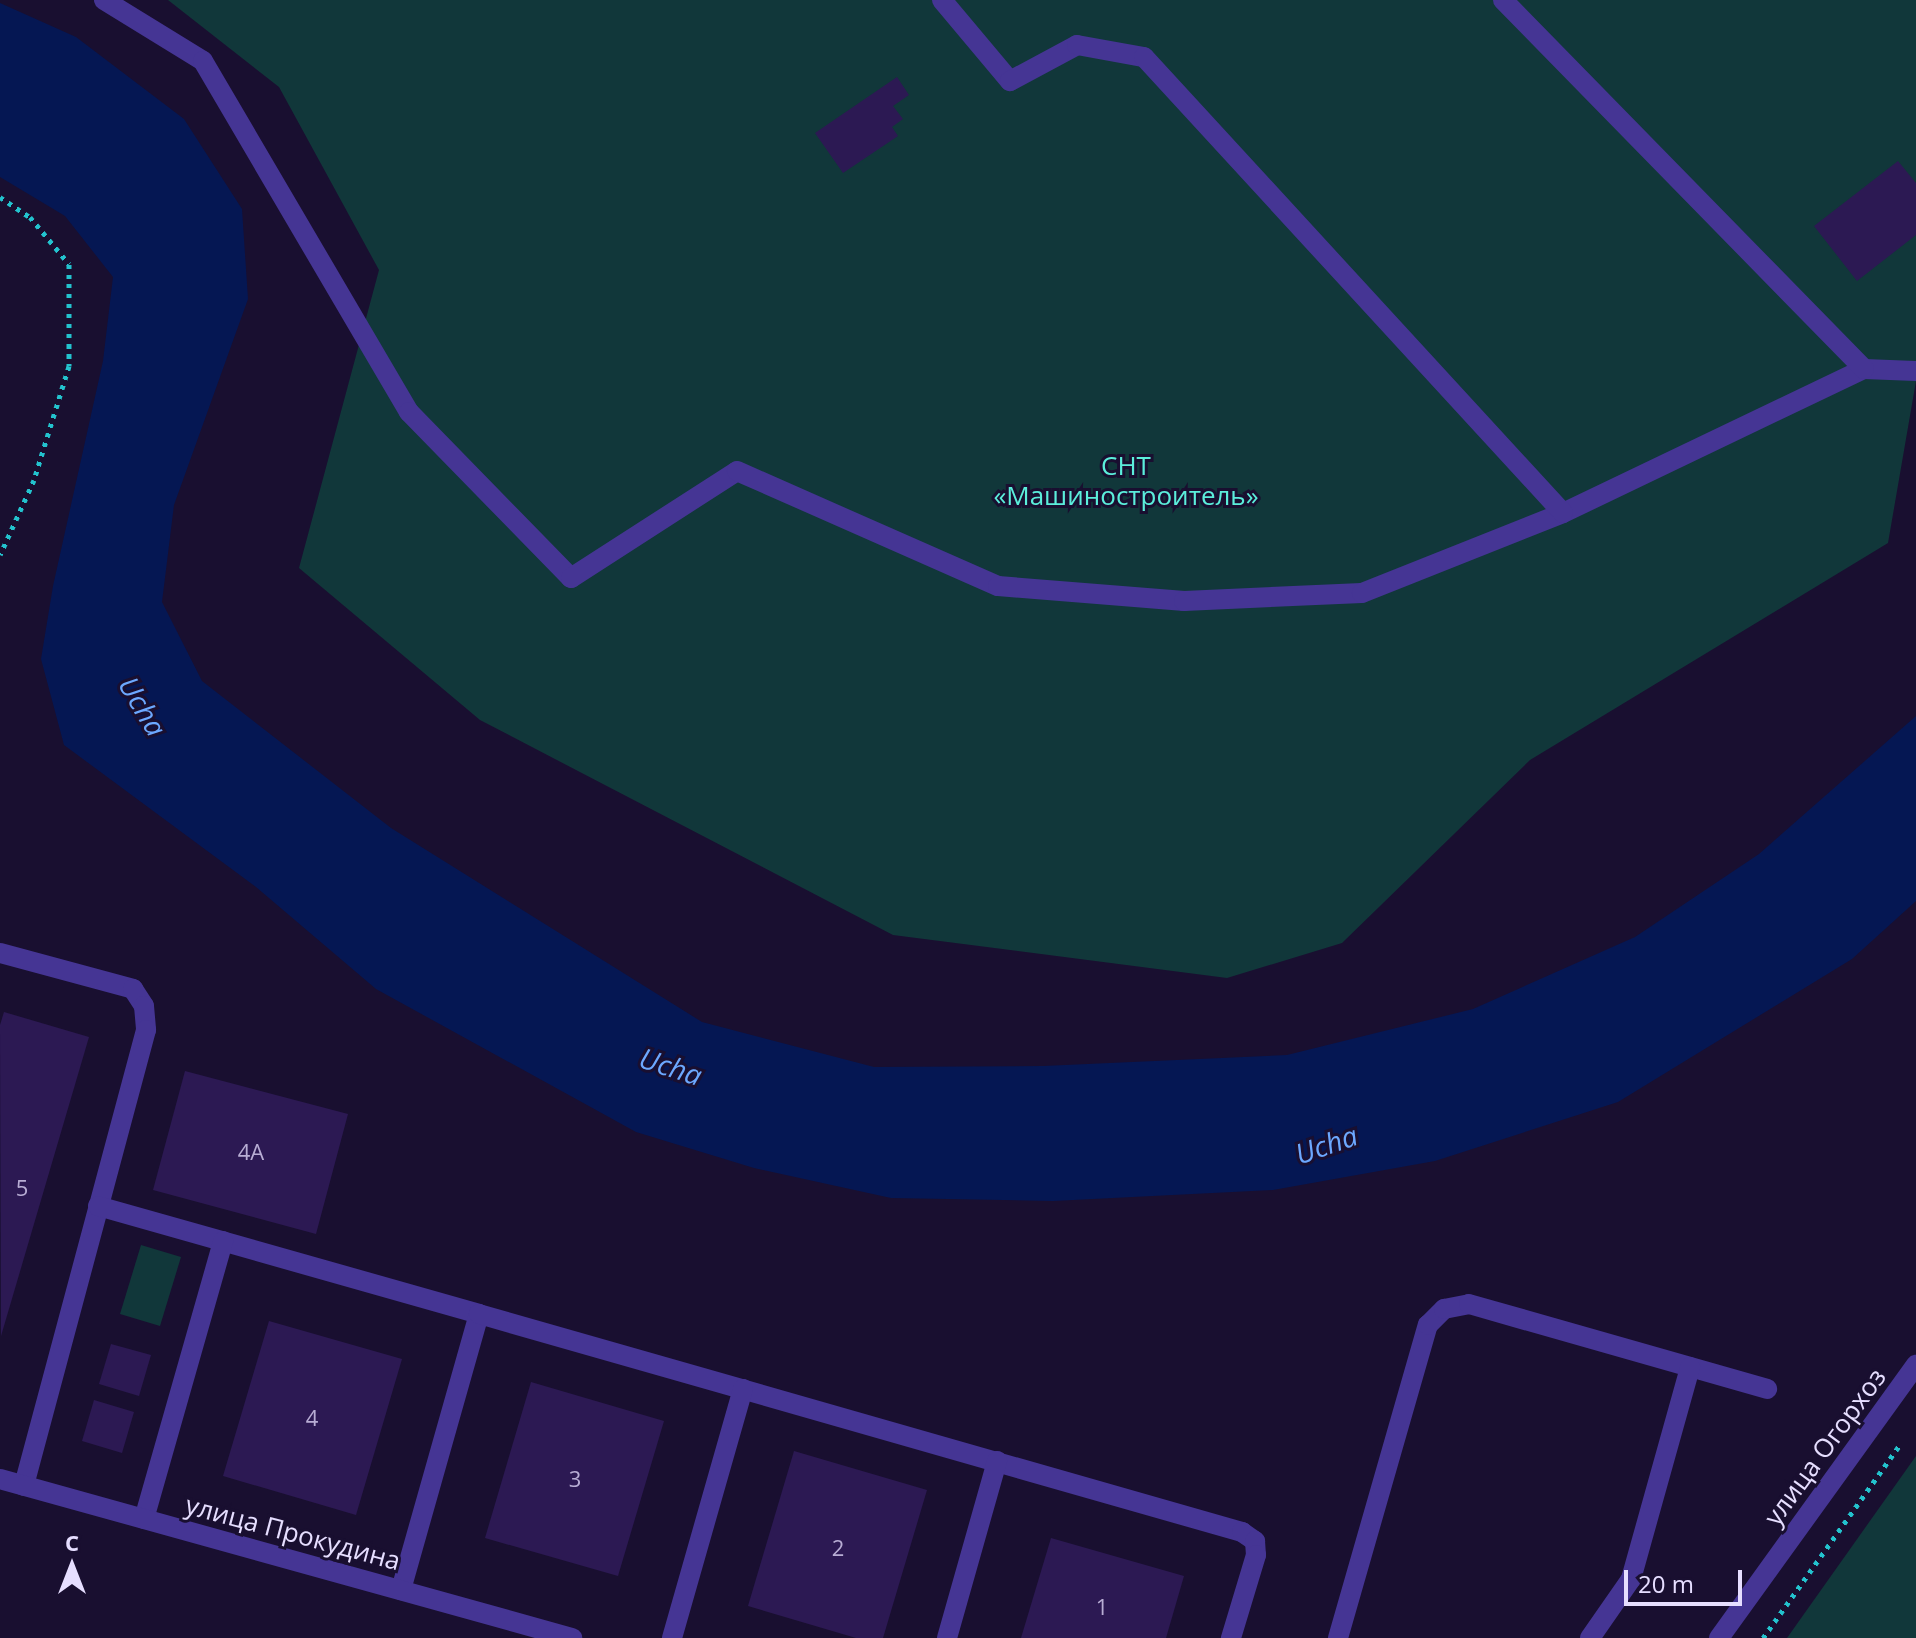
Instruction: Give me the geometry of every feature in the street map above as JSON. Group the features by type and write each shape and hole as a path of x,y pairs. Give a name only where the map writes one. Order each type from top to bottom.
{"street":[{"path":"104,0 203,61 409,412 571,578 737,471 998,586 1184,601 1362,593 1563,513 1864,369 1916,371"},
{"path":"942,0 1010,81 1077,45 1144,57 1563,513"},
{"path":"1503,0 1864,369"},
{"path":"0,953 133,989 144,1006 146,1030 24,1486"},
{"path":"98,1206 1242,1532 1255,1541 1256,1555 1231,1638"},
{"path":"144,1519 223,1241"},
{"path":"1338,1638 1428,1325 1444,1309 1469,1304 1767,1389"},
{"path":"401,1590 479,1314"},
{"name":"улица Огорхоз","path":"1719,1638 1916,1365"},
{"path":"1590,1638 1631,1579 1690,1367"},
{"path":"672,1638 743,1389"},
{"path":"947,1638 997,1461"},
{"name":"улица Прокудина","path":"0,1479 572,1638"}],"path":[{"path":"0,197 30,217 69,264 69,366 34,480 0,555"},
{"path":"1763,1638 1907,1435"}],"green space":[{"name":"СНТ «Машиностроитель»","path":"168,0 1916,0 1916,381 1888,543 1530,760 1342,943 1227,978 893,935 480,720 299,568 379,270 279,87"},
{"path":"141,1245 181,1257 160,1326 120,1314"},
{"path":"1916,1456 1916,1638 1787,1638"}],"water":[{"name":"Ucha","path":"0,3 76,37 184,119 242,209 248,299 174,505 162,602 202,681 391,828 702,1022 874,1067 1043,1066 1287,1055 1473,1009 1635,937 1759,854 1916,716 1916,901 1852,959 1618,1102 1435,1161 1273,1190 1053,1201 891,1198 754,1168 636,1132 376,989 256,887 64,745 41,659 53,586 103,361 113,277 65,216 0,177"}],"building":[{"path":"897,77 909,95 893,106 903,119 892,127 898,136 843,173 815,133"},
{"path":"1898,161 1916,183 1916,235 1857,281 1814,226"},
{"path":"4,1012 89,1037 1,1336 0,1025"},
{"path":"185,1071 348,1114 316,1234 153,1190"},
{"path":"269,1321 402,1359 356,1515 223,1476"},
{"path":"111,1344 151,1355 139,1396 99,1384"},
{"path":"531,1382 664,1421 618,1576 485,1538"},
{"path":"94,1400 134,1412 122,1453 82,1441"},
{"path":"794,1451 927,1490 883,1638 856,1638 748,1606"},
{"path":"1051,1538 1184,1576 1166,1638 1021,1638"}]}
